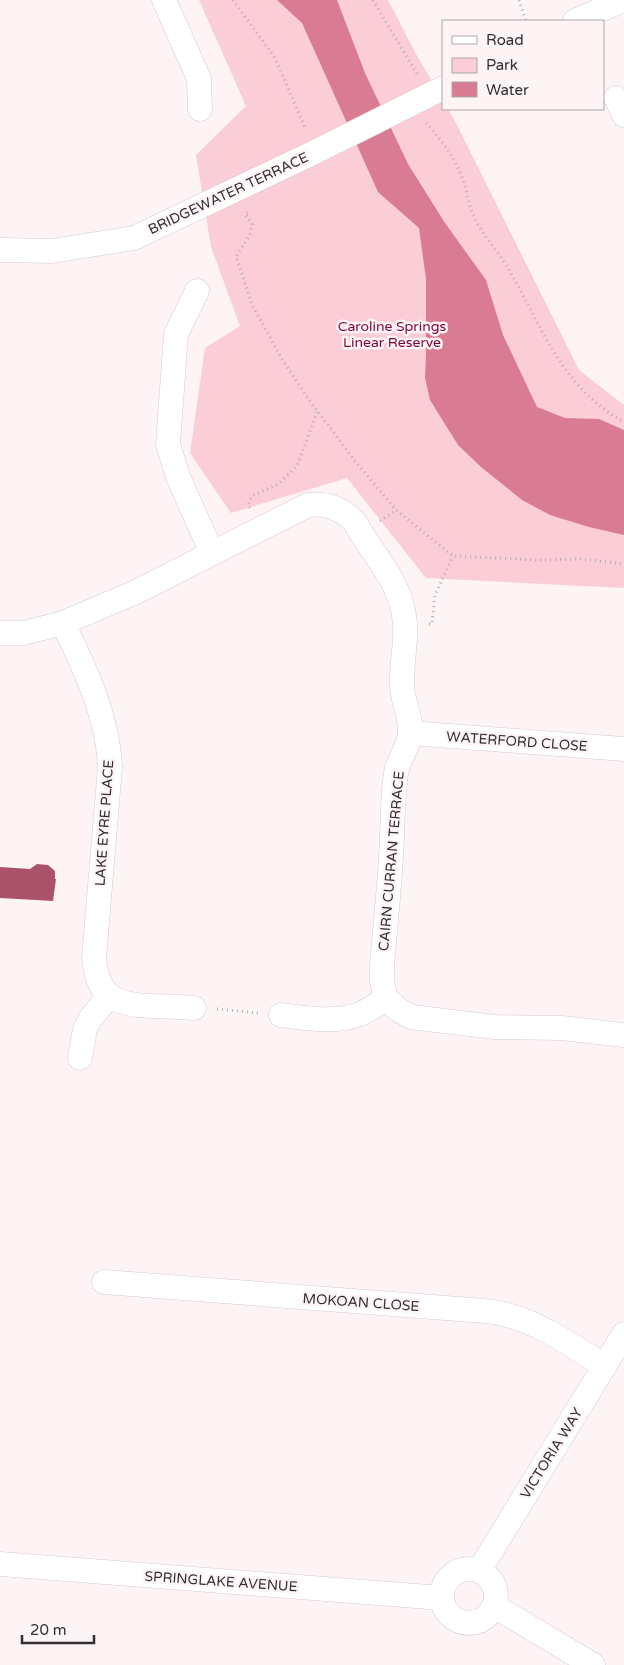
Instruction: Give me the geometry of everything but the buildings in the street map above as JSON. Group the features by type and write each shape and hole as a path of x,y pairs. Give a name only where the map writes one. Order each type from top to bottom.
{"street":[{"path":"164,0 199,79 200,109"},
{"path":"583,18 615,0"},
{"path":"583,18 623,0"},
{"name":"BRIDGEWATER TERRACE","path":"0,250 52,251 134,238 316,152 435,92"},
{"path":"196,292 176,334 168,444 178,477 212,553"},
{"name":"CAIRN CURRAN TERRACE","path":"0,633 24,633 63,623 136,592 308,504 327,504 346,514 354,521 394,583 403,610 405,624 402,687 410,720 410,733 397,770 394,790 382,965 382,981 386,999"},
{"name":"LAKE EYRE PLACE","path":"63,623 88,676 109,747 110,767 94,958 97,978 101,987 109,996"},
{"name":"WATERFORD CLOSE","path":"410,733 624,749"},
{"path":"80,1058 85,1028 109,996 129,1004 194,1008"},
{"path":"281,1015 343,1019 363,1013 386,999 411,1017 426,1020 495,1027 562,1028 624,1035"},
{"name":"MOKOAN CLOSE","path":"104,1282 502,1313 535,1324 605,1366"},
{"name":"VICTORIA WAY","path":"479,1571 624,1334"},
{"name":"SPRINGLAKE AVENUE","path":"0,1564 442,1598"},
{"path":"466,1569 479,1571 490,1580 496,1592 494,1606 489,1615 480,1621 470,1623 460,1622 451,1616 445,1608 442,1598 444,1585 453,1575 466,1569"},
{"path":"494,1606 593,1665"}],"path":[{"path":"233,0 274,58 316,152"},
{"path":"373,0 412,64 435,92 426,123 451,154 462,177 474,218 509,269 557,359 571,379 592,400 609,414 624,422"},
{"path":"519,0 526,20"},
{"path":"254,210 245,214 252,224 250,235 236,256 252,305 282,359 311,403 354,461 396,510 453,556 534,560 584,559 624,564"},
{"path":"252,511 248,505 252,496 278,484 297,466 317,411"},
{"path":"405,624 432,624 435,595 453,556"},
{"path":"194,1008 281,1015"}],"green space":[{"name":"Caroline Springs Linear Reserve","path":"199,0 388,0 442,98 442,110 449,110 454,119 579,370 624,405 624,588 426,578 347,478 231,513 190,453 205,348 240,326 211,247 196,155 246,106"}],"water":[{"path":"277,0 337,0 365,73 408,164 445,223 486,280 503,335 537,407 565,418 599,419 624,430 624,535 550,515 522,500 481,467 458,445 430,400 425,378 426,279 419,228 378,192 302,23"}]}
